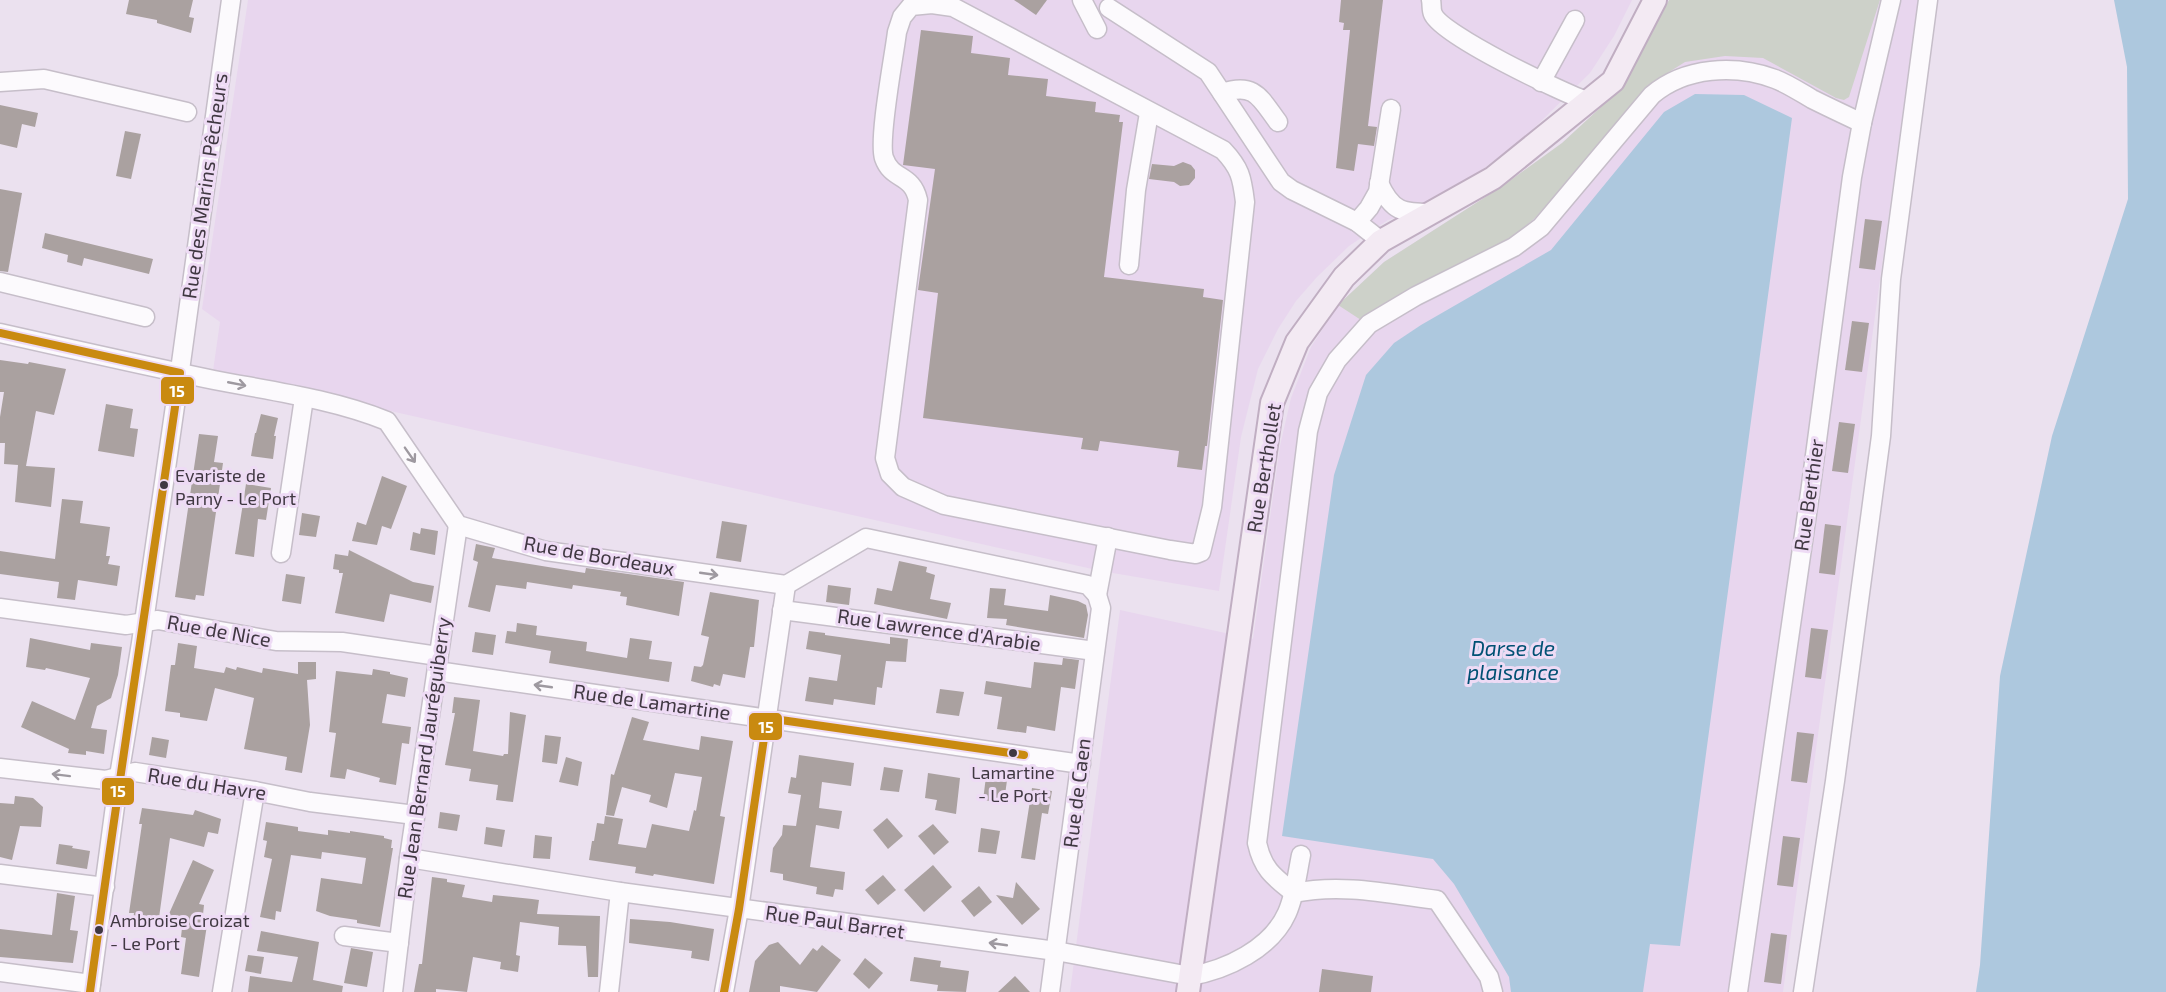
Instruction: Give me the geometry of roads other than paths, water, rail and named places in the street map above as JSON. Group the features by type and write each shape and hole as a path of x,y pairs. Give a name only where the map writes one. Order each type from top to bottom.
{"main road":[{"name":"Rue Berthollet","path":"1189,984 1272,403 1297,342 1344,277 1381,241 1493,178 1613,81 1655,0"}],"street":[{"name":"Rue des Marins Pêcheurs","path":"90,988 119,776 144,623 180,373 231,0"},
{"path":"1082,0 1097,29"},
{"path":"1422,0 1432,8 1450,32 1541,82 1589,102"},
{"name":"Rue Berthier","path":"1738,992 1810,493 1850,187 1862,123 1891,0"},
{"path":"1803,992 1835,781 1881,436 1892,279 1928,0"},
{"path":"932,4 953,7 1149,113 1223,150 1237,165 1242,179 1245,202 1212,507 1201,552 1196,554 944,505 903,487 890,474 885,458 918,200 915,189 908,180 897,175 888,167 883,156 884,131 897,32 902,17 911,6 932,4"},
{"path":"1109,8 1208,72 1281,182 1292,190 1357,222 1381,241"},
{"path":"1541,82 1575,20"},
{"path":"1493,992 1490,977 1437,900 1347,889 1317,889 1294,893 1268,872 1261,859 1257,843 1308,431 1318,393 1337,360 1369,324 1416,297 1514,247 1541,227 1652,95 1664,86 1699,72 1720,70 1756,73 1776,80 1862,123"},
{"path":"0,82 44,79 187,112"},
{"path":"1222,93 1244,88 1257,93 1278,122"},
{"path":"1357,222 1369,208 1378,192 1391,109"},
{"path":"1129,265 1136,190 1149,113"},
{"path":"1379,183 1385,197 1394,207 1407,213 1431,213"},
{"path":"0,282 146,317"},
{"path":"0,333 304,398 369,414 387,421 458,525"},
{"path":"281,553 304,398"},
{"name":"Rue de Bordeaux","path":"458,525 546,551 786,585"},
{"name":"Rue Jean Bernard Jauréguiberry","path":"393,992 409,858 458,525"},
{"name":"Rue de Caen","path":"1050,992 1101,608 1097,595 1108,537"},
{"path":"724,992 739,909 786,585 866,538 1088,585 1097,595"},
{"name":"Rue de Nice","path":"0,608 126,625 158,620 276,641 342,642 438,663"},
{"name":"Rue Lawrence d'Arabie","path":"782,610 1095,651"},
{"name":"Rue de Lamartine","path":"438,663 767,718 1081,764"},
{"name":"Rue du Havre","path":"0,768 106,780 135,772 310,802 416,816"},
{"path":"222,992 255,791"},
{"path":"1189,984 1244,957 1269,939 1286,915 1294,893 1301,855"},
{"name":"Rue Paul Barret","path":"409,858 620,892 1056,951 1189,984"},
{"path":"0,874 105,887"},
{"path":"609,992 620,892"},
{"path":"344,936 399,943"},
{"path":"0,972 90,988"}],"water":[{"path":"2114,0 2166,0 2166,992 1976,992 1980,965 2000,676 2052,436 2128,199 2127,67"},
{"name":"Darse de plaisance","path":"1695,94 1744,95 1792,118 1680,946 1650,944 1643,992 1511,992 1509,977 1454,884 1433,859 1282,836 1334,475 1366,375 1394,343 1551,250 1664,112"}],"place":[{"name":"Evariste de Parny - Le Port","path":"164,485"},
{"name":"Lamartine - Le Port","path":"1013,753"},
{"name":"Ambroise Croizat - Le Port","path":"99,930"}]}
